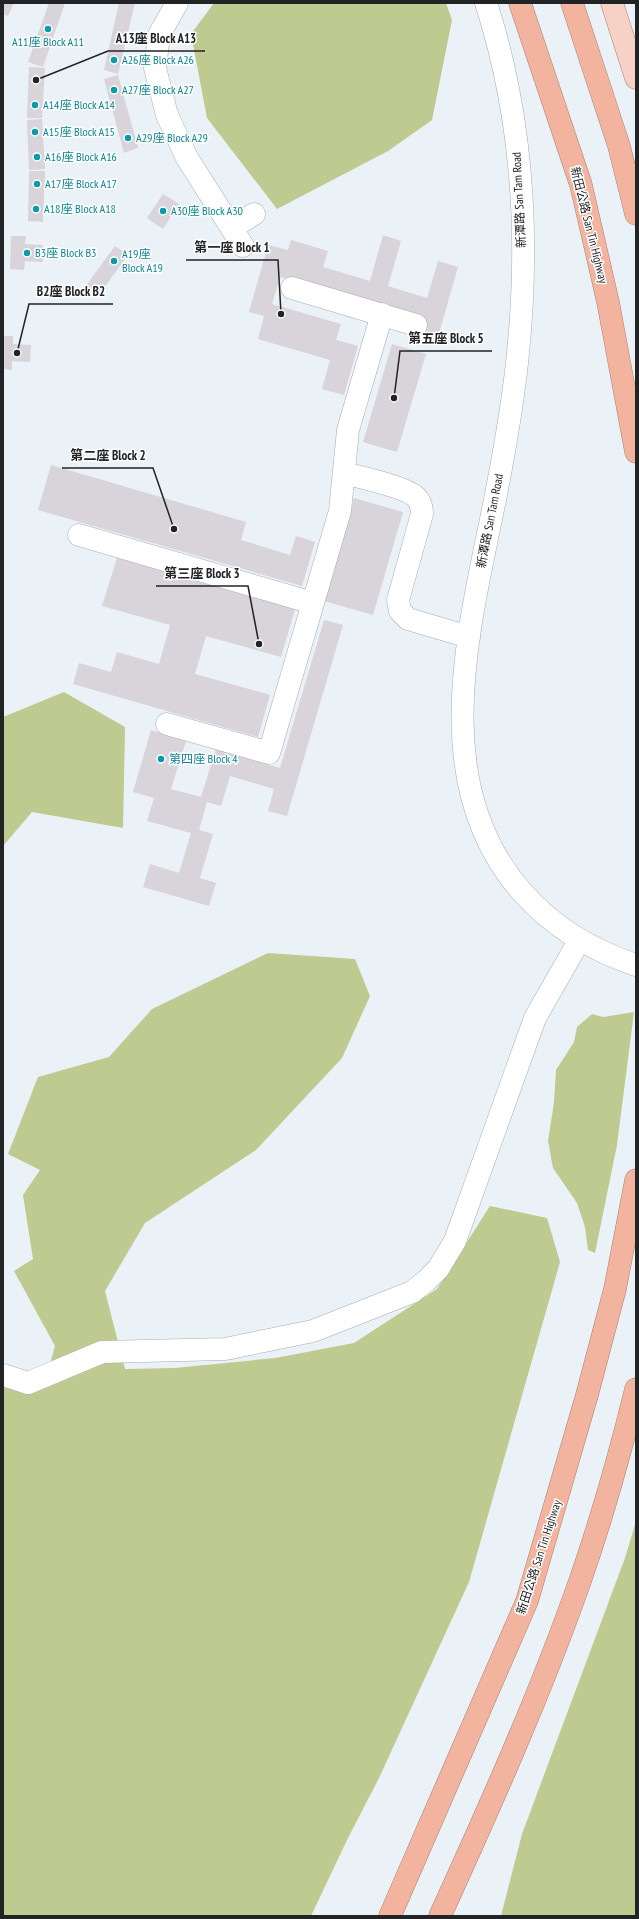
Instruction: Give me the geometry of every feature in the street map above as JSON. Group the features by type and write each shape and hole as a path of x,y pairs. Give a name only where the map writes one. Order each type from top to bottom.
{"highway":[{"name":"新田公路 San Tin Highway","path":"520,3 581,185 608,302 636,452"},
{"path":"572,3 619,146 636,214"},
{"name":"新田公路 San Tin Highway","path":"390,1916 527,1601 587,1396 615,1289 636,1180"},
{"path":"440,1916 527,1721 580,1580 618,1460 636,1389"}],"main road":[{"path":"612,3 636,78"}],"street":[{"path":"177,3 159,35 155,68 181,161 237,237 254,214"},
{"name":"新潭路 San Tam Road","path":"486,3 505,77 515,137 522,222 522,284 520,326 512,400 469,637 463,706 463,744 468,781 480,823 494,854 515,884 547,917 580,941 601,952 636,965"},
{"path":"292,288 416,325"},
{"path":"167,724 269,753 340,511 348,430 382,314"},
{"path":"344,473 404,490 416,496 422,508 422,514 398,600 400,611 408,619 469,637"},
{"path":"79,535 313,603"},
{"path":"3,1375 28,1383 102,1352 225,1349 313,1331 412,1292 438,1269 455,1241 535,1018 548,992 580,941"}],"green space":[{"path":"214,3 446,3 452,20 432,120 388,151 277,209 207,118 191,34"},
{"path":"64,692 125,727 123,828 32,812 3,846 3,717"},
{"path":"268,953 355,959 370,996 342,1058 256,1150 145,1223 105,1291 125,1369 175,1368 275,1358 354,1343 437,1289 490,1206 547,1218 560,1262 469,1582 379,1778 347,1840 311,1916 3,1916 3,1386 45,1382 55,1346 14,1271 33,1259 23,1195 40,1170 8,1154 38,1077 109,1057 152,1009"},
{"path":"634,1012 617,1145 595,1253 588,1250 585,1227 577,1203 553,1168 548,1141 554,1102 556,1070 574,1042 577,1027 592,1014 603,1017"},
{"path":"636,1521 636,1916 501,1916 522,1834 625,1558"}],"building":[{"path":"3,3 14,3 8,16 3,14"},
{"path":"49,3 65,3 43,67 28,62"},
{"path":"119,3 135,3 118,74 104,70"},
{"path":"29,67 45,68 42,118 27,118"},
{"path":"118,75 138,148 124,153 104,79"},
{"path":"42,119 45,169 29,170 27,120"},
{"path":"29,171 45,171 43,222 28,221"},
{"name":"A30座 Block A30","path":"163,194 179,204 163,229 147,218"},
{"path":"383,235 401,241 388,286 427,298 438,261 458,267 438,337 418,331 422,318 280,277 272,304 341,324 336,340 358,346 344,395 322,389 330,360 258,339 264,316 249,312 268,245 288,250 291,240 328,251 323,267 370,281"},
{"name":"B3座 Block B3","path":"11,236 26,236 25,244 43,245 43,262 25,261 24,270 10,269"},
{"path":"115,246 128,255 98,296 85,287"},
{"path":"3,336 13,336 13,344 31,345 30,362 12,361 12,370 3,369"},
{"path":"392,344 426,354 397,452 363,442"},
{"path":"51,465 246,522 241,540 290,555 296,536 315,542 302,586 38,510"},
{"path":"354,498 403,512 373,615 324,601"},
{"path":"117,558 295,609 281,657 206,636 195,674 270,695 258,737 73,684 79,663 111,672 117,652 159,664 170,625 102,606"},
{"name":"第四座 Block 4","path":"324,620 343,625 287,816 268,811 274,789 230,776 221,806 207,802 199,830 213,834 200,878 216,883 209,906 143,887 150,864 179,873 191,833 147,821 154,798 133,792 151,730 186,741 171,789 201,797 216,749 280,768"}],"place":[{"name":"A11座 Block A11","path":"48,29"},
{"name":"A26座 Block A26","path":"114,60"},
{"name":"A13座 Block A13","path":"36,80"},
{"name":"A27座 Block A27","path":"114,90"},
{"name":"A14座 Block A14","path":"35,105"},
{"name":"A15座 Block A15","path":"35,132"},
{"name":"A29座 Block A29","path":"128,138"},
{"name":"A16座 Block A16","path":"37,157"},
{"name":"A17座 Block A17","path":"37,184"},
{"name":"A18座 Block A18","path":"36,209"},
{"name":"A30座 Block A30","path":"163,211"},
{"name":"B3座 Block B3","path":"27,253"},
{"name":"A19座 Block A19","path":"114,261"},
{"name":"第一座 Block 1","path":"281,314"},
{"name":"B2座 Block B2","path":"17,353"},
{"name":"第五座 Block 5","path":"394,398"},
{"name":"第二座 Block 2","path":"174,529"},
{"name":"第三座 Block 3","path":"259,644"},
{"name":"第四座 Block 4","path":"161,759"}]}
